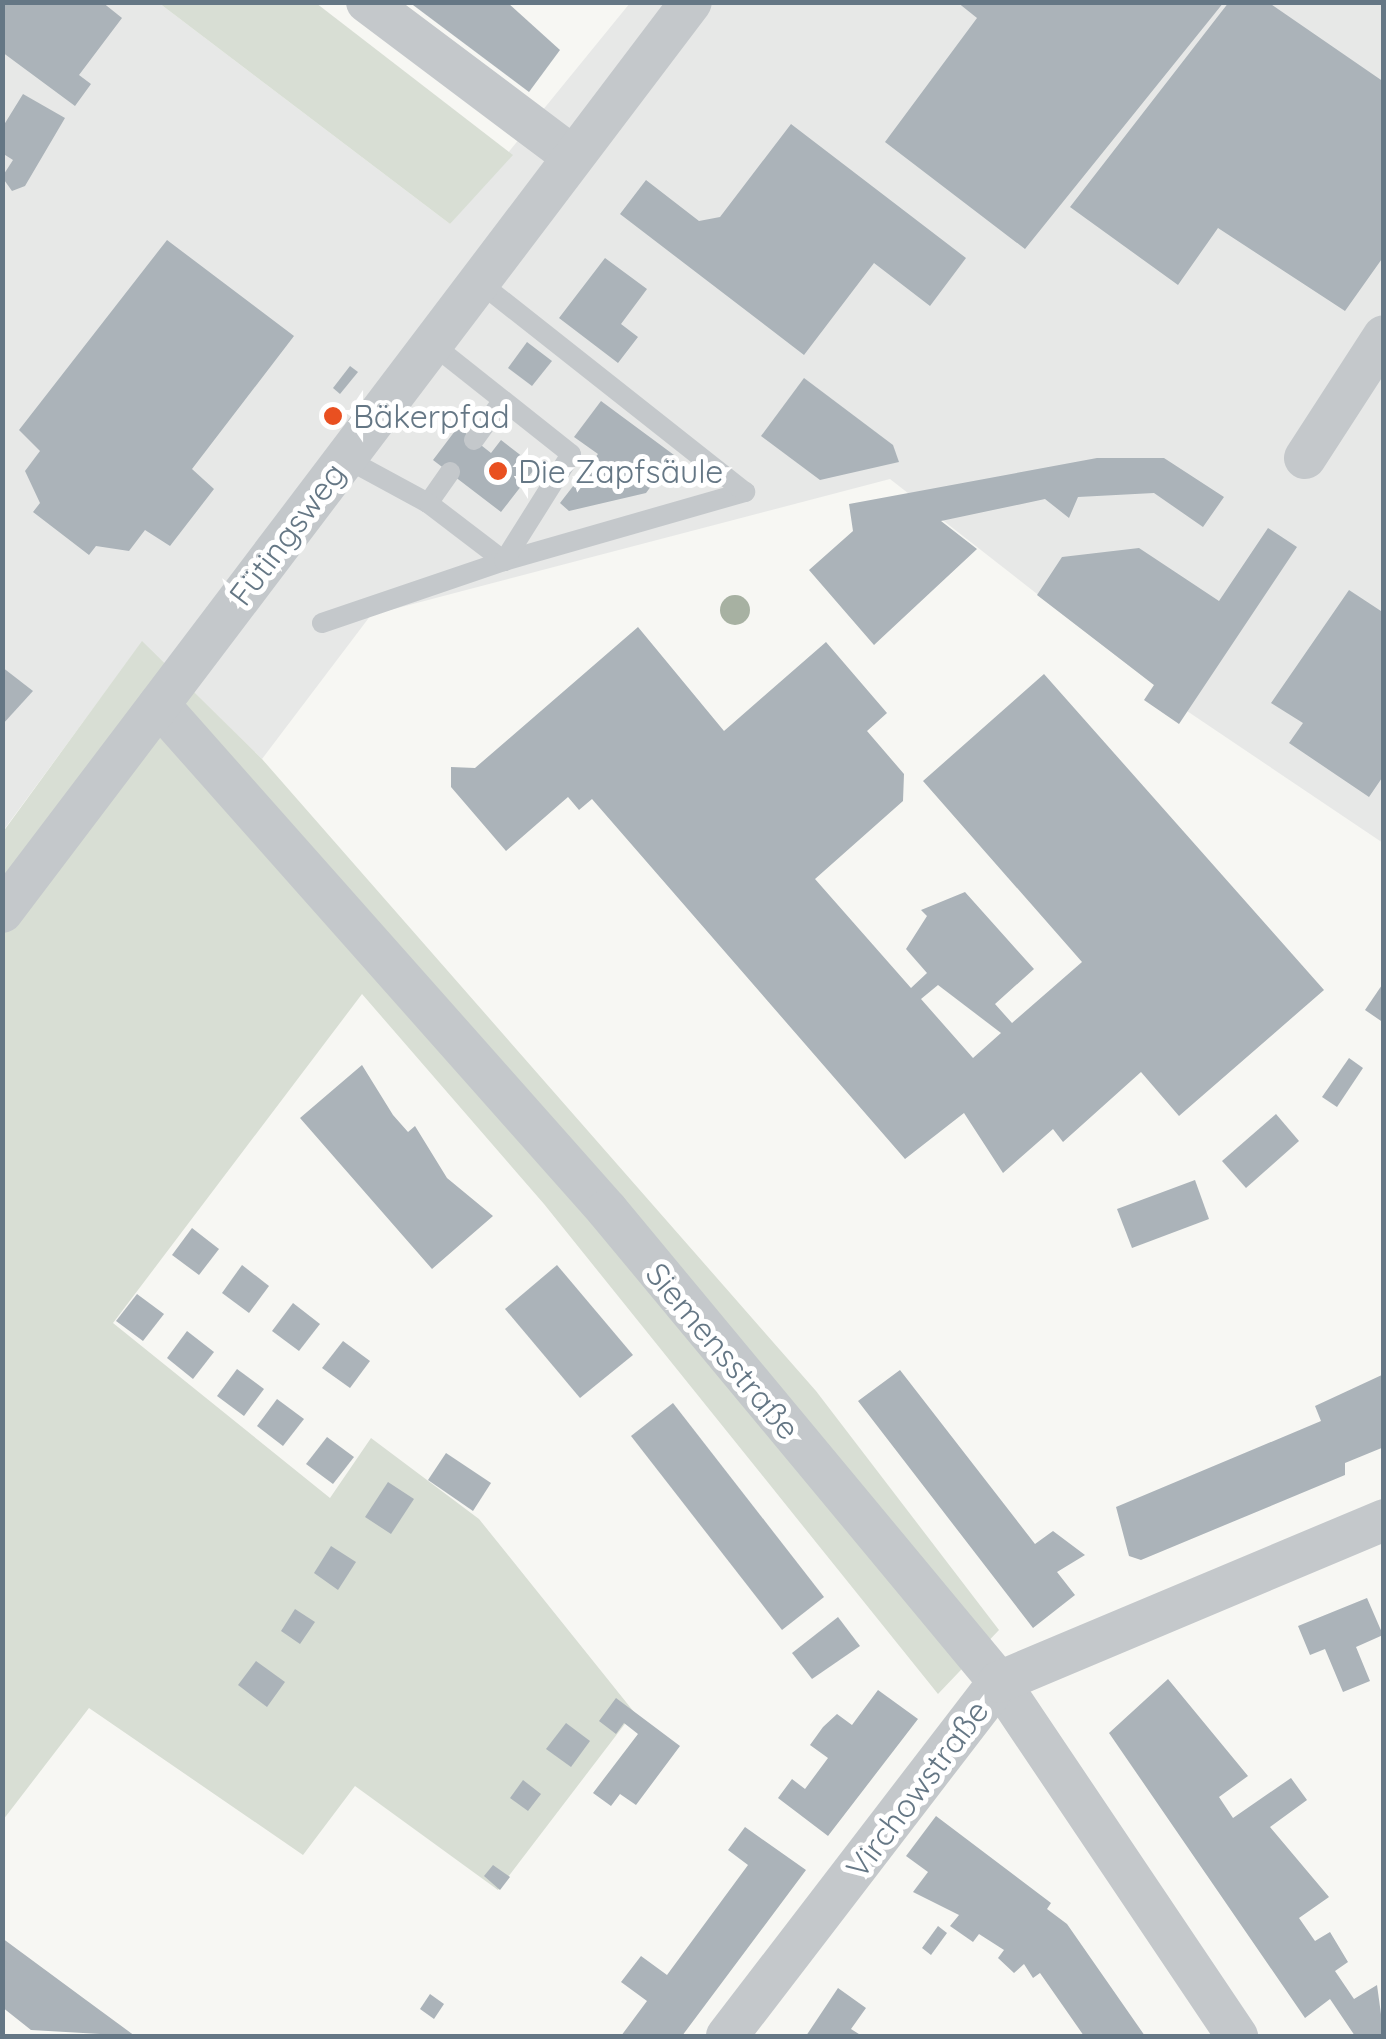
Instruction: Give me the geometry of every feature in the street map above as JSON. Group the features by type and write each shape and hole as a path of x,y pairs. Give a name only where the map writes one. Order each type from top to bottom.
{"street":[{"path":"367,2 572,156"},
{"name":"Fütingsweg","path":"2,912 691,2"},
{"path":"1305,458 1384,336"},
{"name":"Siemensstraße","path":"159,704 607,1210 999,1682 1236,2036"},
{"name":"Virchowstraße","path":"727,2036 999,1682 1384,1520"}],"lane":[{"path":"322,623 504,561 745,492 478,281"},
{"path":"431,343 571,454 504,561"},
{"path":"474,440 503,400"},
{"path":"345,458 428,503 504,561"},
{"path":"428,503 450,472"}],"shaded area":[{"path":"3,3 159,3 450,224 630,3 1383,3 1383,843 1187,711 890,479 371,615 262,759 142,642 3,831"},
{"path":"159,3 316,3 513,155 450,224"},
{"path":"142,641 262,759 816,1391 999,1630 938,1694 544,1204 362,994 113,1323 330,1498 371,1438 479,1519 634,1712 498,1890 355,1786 303,1855 89,1708 3,1820 3,832"}],"building":[{"path":"2,2 102,2 122,18 79,75 91,84 75,106 2,52"},
{"path":"409,2 507,2 560,50 529,92"},
{"path":"957,2 1224,2 1025,249 885,142 977,18"},
{"path":"1229,2 1268,2 1384,82 1384,256 1345,311 1218,228 1178,285 1070,207"},
{"path":"23,94 65,118 25,186 12,191 2,177 13,160 2,153 2,128"},
{"path":"791,124 966,258 930,306 874,263 804,355 620,214 646,180 699,221 720,217"},
{"path":"167,240 294,336 192,469 214,489 170,546 145,530 129,551 96,546 89,555 33,512 40,503 25,471 40,451 19,430"},
{"path":"605,258 647,289 621,324 638,337 618,363 559,318"},
{"path":"527,342 552,361 532,386 508,368"},
{"path":"350,366 358,372 340,394 333,388"},
{"path":"804,378 893,445 899,462 820,480 761,436"},
{"path":"601,401 674,455 646,493 569,511 560,503 598,454 574,437"},
{"path":"458,427 491,453 501,440 536,467 501,512 433,460"},
{"path":"1097,458 1164,458 1224,497 1203,527 1154,493 1078,497 1069,518 1045,499 941,521 977,549 874,645 809,570 853,531 849,504"},
{"path":"1268,528 1297,547 1179,724 1144,700 1154,685 1037,595 1062,557 1139,548 1219,601"},
{"path":"1349,590 1384,613 1384,775 1369,797 1289,743 1303,723 1271,703"},
{"path":"638,627 724,731 826,642 887,713 867,731 904,774 903,801 815,879 911,988 927,973 906,949 927,916 921,910 965,892 1034,969 995,1004 1012,1023 1082,962 923,781 1044,674 1324,990 1179,1116 1141,1072 1063,1142 1053,1129 1003,1173 964,1113 905,1159 592,799 579,810 568,797 506,851 451,787 451,767 475,768","holes":["938,985 1001,1033 973,1058 921,999"]},
{"path":"2,667 33,691 2,725"},
{"path":"1384,982 1384,1023 1365,1010"},
{"path":"1349,1058 1363,1068 1337,1107 1322,1097"},
{"path":"362,1065 393,1115 408,1132 415,1126 447,1178 493,1216 432,1269 300,1118"},
{"path":"1276,1114 1299,1141 1246,1188 1222,1161"},
{"path":"1195,1180 1209,1219 1132,1248 1117,1209"},
{"path":"192,1228 219,1249 199,1275 172,1255"},
{"path":"242,1265 269,1286 249,1313 222,1293"},
{"path":"557,1265 633,1355 580,1398 505,1309"},
{"path":"137,1294 164,1314 143,1341 116,1321"},
{"path":"293,1303 320,1324 299,1351 272,1331"},
{"path":"187,1331 214,1352 193,1379 167,1358"},
{"path":"343,1341 370,1361 350,1388 322,1368"},
{"path":"237,1369 264,1389 244,1416 217,1396"},
{"path":"900,1370 1035,1544 1053,1531 1085,1555 1057,1572 1075,1595 1033,1628 858,1401"},
{"path":"1384,1374 1384,1447 1345,1463 1345,1475 1141,1560 1129,1556 1116,1507 1321,1421 1315,1406"},
{"path":"277,1399 304,1419 283,1446 257,1426"},
{"path":"673,1403 824,1597 782,1630 631,1436"},
{"path":"327,1437 354,1457 333,1484 306,1464"},
{"path":"446,1453 491,1483 473,1511 428,1480"},
{"path":"388,1482 414,1499 391,1534 365,1517"},
{"path":"331,1546 356,1562 338,1590 314,1573"},
{"path":"1367,1598 1383,1635 1356,1647 1370,1681 1343,1692 1325,1649 1310,1655 1298,1626"},
{"path":"295,1609 315,1622 300,1644 281,1631"},
{"path":"838,1617 860,1646 812,1679 792,1653"},
{"path":"256,1661 285,1682 267,1707 238,1685"},
{"path":"1168,1679 1248,1776 1219,1797 1233,1818 1291,1778 1307,1800 1270,1827 1329,1897 1299,1918 1315,1941 1330,1932 1348,1962 1335,1971 1354,1999 1377,1985 1384,2036 1355,2036 1330,1999 1305,2018 1109,1733"},
{"path":"878,1690 918,1719 828,1836 778,1798 792,1779 805,1789 828,1758 810,1745 823,1727 837,1714 852,1725"},
{"path":"616,1698 680,1746 636,1805 620,1794 611,1806 593,1793 638,1734 624,1723 616,1734 599,1721"},
{"path":"566,1723 590,1741 571,1767 546,1749"},
{"path":"523,1780 541,1794 528,1811 510,1798"},
{"path":"936,1816 1051,1903 1047,1909 1067,1924 1145,2036 1084,2036 1040,1973 1033,1978 1024,1964 1014,1973 998,1958 1004,1950 979,1934 973,1942 950,1926 959,1915 913,1892 928,1872 906,1856"},
{"path":"745,1827 806,1870 682,2036 621,2036 647,2001 621,1982 641,1956 667,1975 748,1865 728,1850"},
{"path":"493,1865 510,1877 500,1890 484,1876"},
{"path":"938,1926 947,1933 931,1955 922,1948"},
{"path":"2,1938 135,2036 31,2030 2,2007"},
{"path":"838,1988 866,2008 851,2029 862,2036 806,2036"},
{"path":"430,1994 444,2004 434,2019 420,2009"}],"place":[{"name":"Bäkerpfad","path":"333,416"},
{"name":"Die Zapfsäule","path":"498,471"}]}
